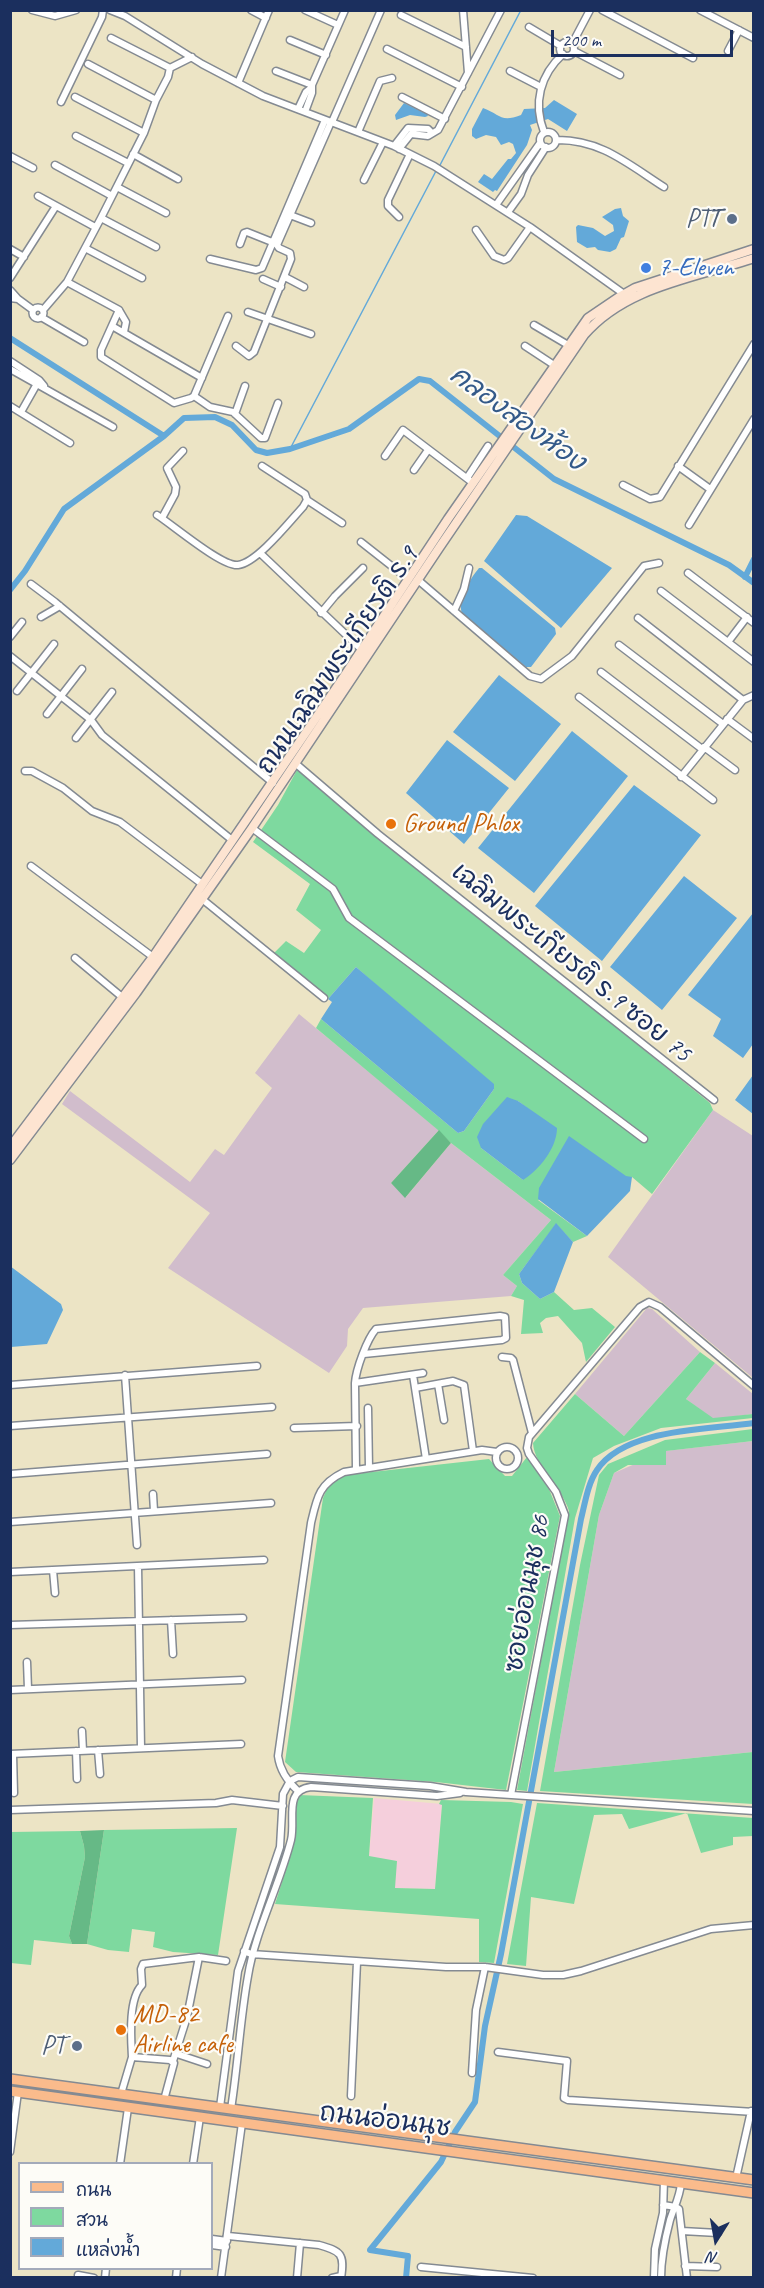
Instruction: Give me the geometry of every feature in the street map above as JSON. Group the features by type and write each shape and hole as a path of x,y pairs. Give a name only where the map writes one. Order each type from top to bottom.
{"main road":[{"name":"ถนนเฉลิมพระเกียรติ ร.9","path":"528,410 567,345 588,318 627,296 753,249"},
{"name":"ถนนเฉลิมพระเกียรติ ร.9","path":"10,1160 136,993 252,828 413,580 528,410 584,334 627,296 753,258"},
{"name":"ถนนเฉลิมพระเกียรติ ร.9","path":"10,1147 153,957 362,650 413,580 470,481 488,470"},
{"name":"ถนนอ่อนนุช","path":"10,2079 753,2180"},
{"name":"ถนนอ่อนนุช","path":"14,2092 753,2193"},
{"path":"219,2120 220,2107"},
{"path":"230,2122 231,2109"}],"street":[{"path":"32,10 55,16 76,10"},
{"path":"61,102 102,17 103,10"},
{"path":"110,10 125,16 192,57 263,96 384,142 434,166 508,212 627,296"},
{"path":"251,10 266,18"},
{"path":"238,83 269,10"},
{"path":"305,10 338,25"},
{"path":"302,111 306,92 312,87 345,10"},
{"path":"210,259 259,270 381,10"},
{"path":"463,10 468,73"},
{"path":"396,147 408,128 428,129 432,133 438,130 501,10"},
{"path":"544,132 538,107 541,87 551,65 563,54 571,55 590,10"},
{"path":"602,10 693,58"},
{"path":"700,10 753,38"},
{"path":"401,15 465,47"},
{"path":"529,27 561,46 563,54"},
{"path":"728,51 739,30"},
{"path":"111,38 170,68"},
{"path":"290,40 326,55"},
{"path":"561,46 565,42 620,75"},
{"path":"387,49 462,87"},
{"path":"170,68 192,57"},
{"path":"88,64 156,100"},
{"path":"42,314 67,282 101,218 144,133 170,68"},
{"path":"276,71 312,87"},
{"path":"510,71 541,87"},
{"path":"358,132 380,81 392,78"},
{"path":"75,97 144,133"},
{"path":"402,97 445,119"},
{"path":"236,346 249,356 253,355 268,319 291,255 278,245 329,121"},
{"path":"544,132 553,133 556,140"},
{"path":"508,212 521,194 525,173 543,145 541,136 544,132"},
{"path":"76,136 128,163"},
{"path":"543,145 551,147 556,140"},
{"path":"556,140 593,144 664,187"},
{"path":"364,180 384,142"},
{"path":"133,154 178,179"},
{"path":"399,217 388,206 388,200 410,154"},
{"path":"10,156 33,168"},
{"path":"55,165 112,196"},
{"path":"496,205 509,184 525,173"},
{"path":"117,187 166,213"},
{"path":"38,196 95,227"},
{"path":"10,278 56,206"},
{"path":"290,215 311,223"},
{"path":"101,218 156,247"},
{"path":"476,230 492,253 504,260 513,252 530,227"},
{"path":"240,244 244,233 247,232 272,242"},
{"path":"85,248 142,278"},
{"path":"10,249 24,257"},
{"path":"285,277 304,287"},
{"path":"263,279 281,287"},
{"path":"67,282 119,310 126,322 124,332"},
{"path":"10,290 14,299 33,310 38,307 42,314 84,342"},
{"path":"119,310 101,350 101,357 174,403 191,399 194,396 228,315"},
{"path":"248,312 311,334"},
{"path":"112,326 202,378"},
{"path":"534,326 567,345"},
{"path":"623,485 655,499 660,497 753,344"},
{"path":"525,346 554,365"},
{"path":"10,361 44,387 113,427"},
{"path":"10,369 38,382"},
{"path":"21,412 38,382"},
{"path":"235,414 245,387"},
{"path":"194,396 210,406 235,414 261,438 265,438 278,402"},
{"path":"10,406 70,443"},
{"path":"689,525 753,419"},
{"path":"385,456 403,430 470,481 488,446"},
{"path":"414,470 428,450"},
{"path":"183,451 167,468 176,487 175,494 160,517 207,551 231,564 241,564 260,553 303,507 306,497"},
{"path":"262,466 342,523"},
{"path":"678,466 710,489"},
{"path":"361,542 454,611 530,675 541,679 572,656 644,566 659,563"},
{"path":"260,553 362,650"},
{"path":"321,613 363,568"},
{"path":"454,611 470,568"},
{"path":"688,573 753,622"},
{"path":"31,584 273,783"},
{"path":"661,591 753,662"},
{"path":"41,617 60,606"},
{"path":"728,642 747,617"},
{"path":"638,618 743,700"},
{"path":"10,637 22,622"},
{"path":"18,691 54,644"},
{"path":"619,645 753,739"},
{"path":"10,656 32,671 91,720 102,735 232,840"},
{"path":"47,714 82,669"},
{"path":"601,672 735,770"},
{"path":"76,738 112,692"},
{"path":"681,777 743,700 753,695"},
{"path":"579,698 713,800"},
{"name":"เฉลิมพระเกียรติ ร.9 ซอย 75","path":"295,763 378,834 714,1100"},
{"path":"25,771 32,771 63,788 92,811 120,822 202,884"},
{"path":"252,828 333,890 349,918 644,1138"},
{"path":"32,866 153,957"},
{"path":"202,899 324,998"},
{"path":"75,958 122,997"},
{"path":"532,1433 640,1308 649,1302 660,1307 753,1386"},
{"path":"356,1470 356,1372 364,1354 376,1329 500,1316 506,1319 506,1334 502,1340 364,1354"},
{"name":"ซอยอ่อนนุช 86","path":"502,1357 513,1360 532,1433 527,1443 529,1454 556,1492 565,1515 511,1795"},
{"path":"10,1385 256,1366"},
{"path":"355,1383 423,1373"},
{"path":"125,1375 137,1545"},
{"path":"413,1375 426,1459"},
{"path":"415,1388 453,1381 464,1385 473,1451"},
{"path":"438,1384 444,1420"},
{"path":"10,1426 272,1407"},
{"path":"368,1408 369,1468"},
{"path":"294,1428 357,1426"},
{"path":"298,1791 289,1783 279,1766 278,1756 311,1523 315,1503 322,1487 329,1479 344,1472 473,1451 497,1452"},
{"path":"10,1474 267,1454"},
{"path":"153,1494 154,1511"},
{"path":"10,1522 271,1503"},
{"path":"10,1572 264,1560"},
{"path":"138,1566 141,1748"},
{"path":"53,1570 55,1593"},
{"path":"10,1625 243,1618"},
{"path":"171,1620 173,1654"},
{"path":"27,1662 28,1689"},
{"path":"10,1690 242,1680"},
{"path":"77,1779 82,1731"},
{"path":"14,1793 12,1754 241,1744"},
{"path":"98,1750 100,1774"},
{"path":"220,2107 238,1971 280,1847 283,1794 289,1783 298,1777 430,1786 466,1792 753,1811"},
{"path":"231,2109 247,1977 291,1841 292,1802 298,1791 311,1787 437,1796 466,1792"},
{"path":"10,1810 216,1803 232,1800 283,1806"},
{"path":"244,1951 253,1955 488,1968 563,1975 711,1929 753,1925"},
{"path":"164,2100 187,2017 199,1957"},
{"path":"121,2094 132,2057 135,1992 142,1985 143,1964 199,1957 225,1961"},
{"path":"351,2096 357,1962"},
{"path":"472,2073 476,2010 488,1968"},
{"path":"498,2052 567,2061 564,2098 568,2100 752,2111 736,2178"},
{"path":"177,2054 207,2064"},
{"path":"132,2057 173,2061"},
{"path":"10,2152 14,2092"},
{"path":"120,2162 128,2108"},
{"path":"193,2162 200,2117"},
{"path":"221,2277 242,2123"},
{"path":"654,2277 659,2250 664,2180"},
{"path":"661,2277 659,2250 676,2207 681,2183"},
{"path":"663,2205 676,2207"},
{"path":"676,2207 680,2214 687,2277"},
{"path":"682,2231 718,2233"},
{"path":"213,2239 319,2245 339,2253 343,2262 341,2277 332,2277"},
{"path":"213,2245 227,2241"},
{"path":"297,2277 300,2243"},
{"path":"685,2265 717,2267"},
{"path":"421,2267 450,2274 533,2277"},
{"path":"78,2275 94,2277"}],"shaded area":[{"path":"299,1014 439,1130 391,1183 406,1197 451,1143 551,1220 503,1275 517,1286 511,1296 363,1308 348,1329 347,1346 329,1373 168,1268 210,1213 62,1104 70,1091 190,1182 215,1149 224,1155 272,1088 255,1073"},
{"path":"713,1110 753,1136 753,1378 608,1257"},
{"path":"647,1308 652,1309 700,1352 624,1436 575,1394"},
{"path":"715,1363 753,1394 753,1414 713,1419 686,1399"},
{"path":"753,1441 753,1752 554,1772 599,1515 614,1473 665,1451"},
{"path":"374,1798 442,1804 435,1889 395,1888 369,1857"}],"green space":[{"path":"297,770 710,1103 713,1110 652,1194 632,1177 626,1177 538,1200 587,1236 573,1242 556,1224 519,1274 522,1283 540,1299 554,1292 574,1310 592,1308 615,1327 586,1362 582,1343 558,1316 546,1318 540,1323 543,1333 521,1334 524,1300 511,1296 517,1286 503,1275 551,1220 451,1143 316,1028 321,1019 458,1133 464,1131 494,1089 356,967 328,999 274,953 286,941 304,953 321,930 296,910 310,884 253,842 278,805","holes":["518,1101 531,1111 523,1180 481,1148"]},
{"path":"439,1130 451,1143 405,1198 391,1183"},
{"path":"700,1352 715,1363 686,1399 713,1418 753,1414 753,1418 661,1428 614,1446 593,1458 575,1518 527,1791 517,1790 569,1511 561,1493 538,1460 533,1443 575,1394 624,1436"},
{"path":"753,1429 753,1441 666,1451 666,1465 628,1465 614,1473 599,1515 554,1772 753,1752 753,1804 540,1791 580,1565 599,1475 608,1464 665,1440"},
{"path":"527,1457 549,1489 560,1516 506,1790 436,1782 296,1772 285,1762 323,1498 330,1482 345,1475 489,1459 505,1476 512,1476"},
{"path":"299,1795 373,1798 369,1856 397,1861 395,1888 435,1889 441,1800 523,1804 494,1963 479,1962 479,1919 275,1904 290,1857 296,1802"},
{"path":"537,1803 686,1813 629,1829 622,1814 594,1815 574,1904 531,1897 526,1966 507,1964"},
{"path":"687,1813 753,1818 753,1836 733,1837 733,1845 701,1853"},
{"path":"237,1828 218,1955 173,1952 153,1947 155,1932 132,1929 129,1952 108,1950 87,1944 104,1830"},
{"path":"104,1830 87,1944 72,1944 69,1936 85,1857 80,1831"},
{"path":"80,1831 85,1857 69,1936 72,1944 34,1940 31,1965 11,1963 10,1832"}],"water":[{"path":"554,100 577,114 567,131 548,119 530,125 532,130 527,145 497,191 493,192 478,182 484,174 492,179 508,159 516,153 513,144 509,142 501,145 496,137 486,135 476,139 472,136 472,129 483,108 500,117 509,118 521,115 524,109 545,108"},
{"path":"404,103 428,116 410,115 396,120 395,115"},
{"path":"621,208 623,216 629,221 624,237 621,238 616,249 610,252 598,250 595,247 587,248 577,242 576,227 578,225 593,228 605,236 614,231 613,225 602,217"},
{"path":"516,515 527,516 612,568 561,628 484,561"},
{"path":"479,568 482,568 555,628 556,634 531,667 526,667 462,613 463,596"},
{"path":"499,675 561,724 515,781 453,732"},
{"path":"572,731 628,776 534,893 478,848"},
{"path":"447,740 509,788 464,844 406,793"},
{"path":"634,785 701,835 602,961 535,906"},
{"path":"684,876 737,918 662,1010 610,967"},
{"path":"753,913 753,1044 743,1058 713,1036 721,1019 688,995"},
{"path":"356,967 494,1084 494,1089 464,1131 458,1133 321,1019 332,1002 328,999"},
{"path":"753,1075 753,1114 735,1100"},
{"path":"507,1097 518,1101 557,1128 554,1143 546,1158 523,1180 481,1148 477,1137 483,1124"},
{"path":"569,1136 626,1176 632,1177 630,1191 587,1236 538,1199 539,1188"},
{"path":"556,1223 573,1242 554,1292 540,1299 522,1283 519,1274"},
{"path":"10,1266 61,1304 63,1310 47,1344 11,1347"}],"waterway":[{"path":"439,167 521,10"},
{"path":"290,449 436,171"},
{"path":"10,338 164,436"},
{"name":"คลองสองห้อง","path":"10,590 25,571 64,509 164,436 184,418 215,417 232,425 256,450 267,453 290,449 349,429 419,379 430,381 554,479 729,565 754,583"},
{"path":"745,577 754,559"},
{"path":"406,2278 408,2256 370,2250 441,2162 455,2132 475,2102 485,2026 501,1954 581,1519 591,1481 597,1470 610,1456 627,1446 669,1433 754,1423"}],"place":[{"name":"PTT","path":"732,219"},
{"name":"7-Eleven","path":"646,268"},
{"name":"Ground Phlox","path":"391,824"},
{"name":"MD-82 Airline cafe","path":"121,2030"},
{"name":"PT","path":"77,2046"}]}
